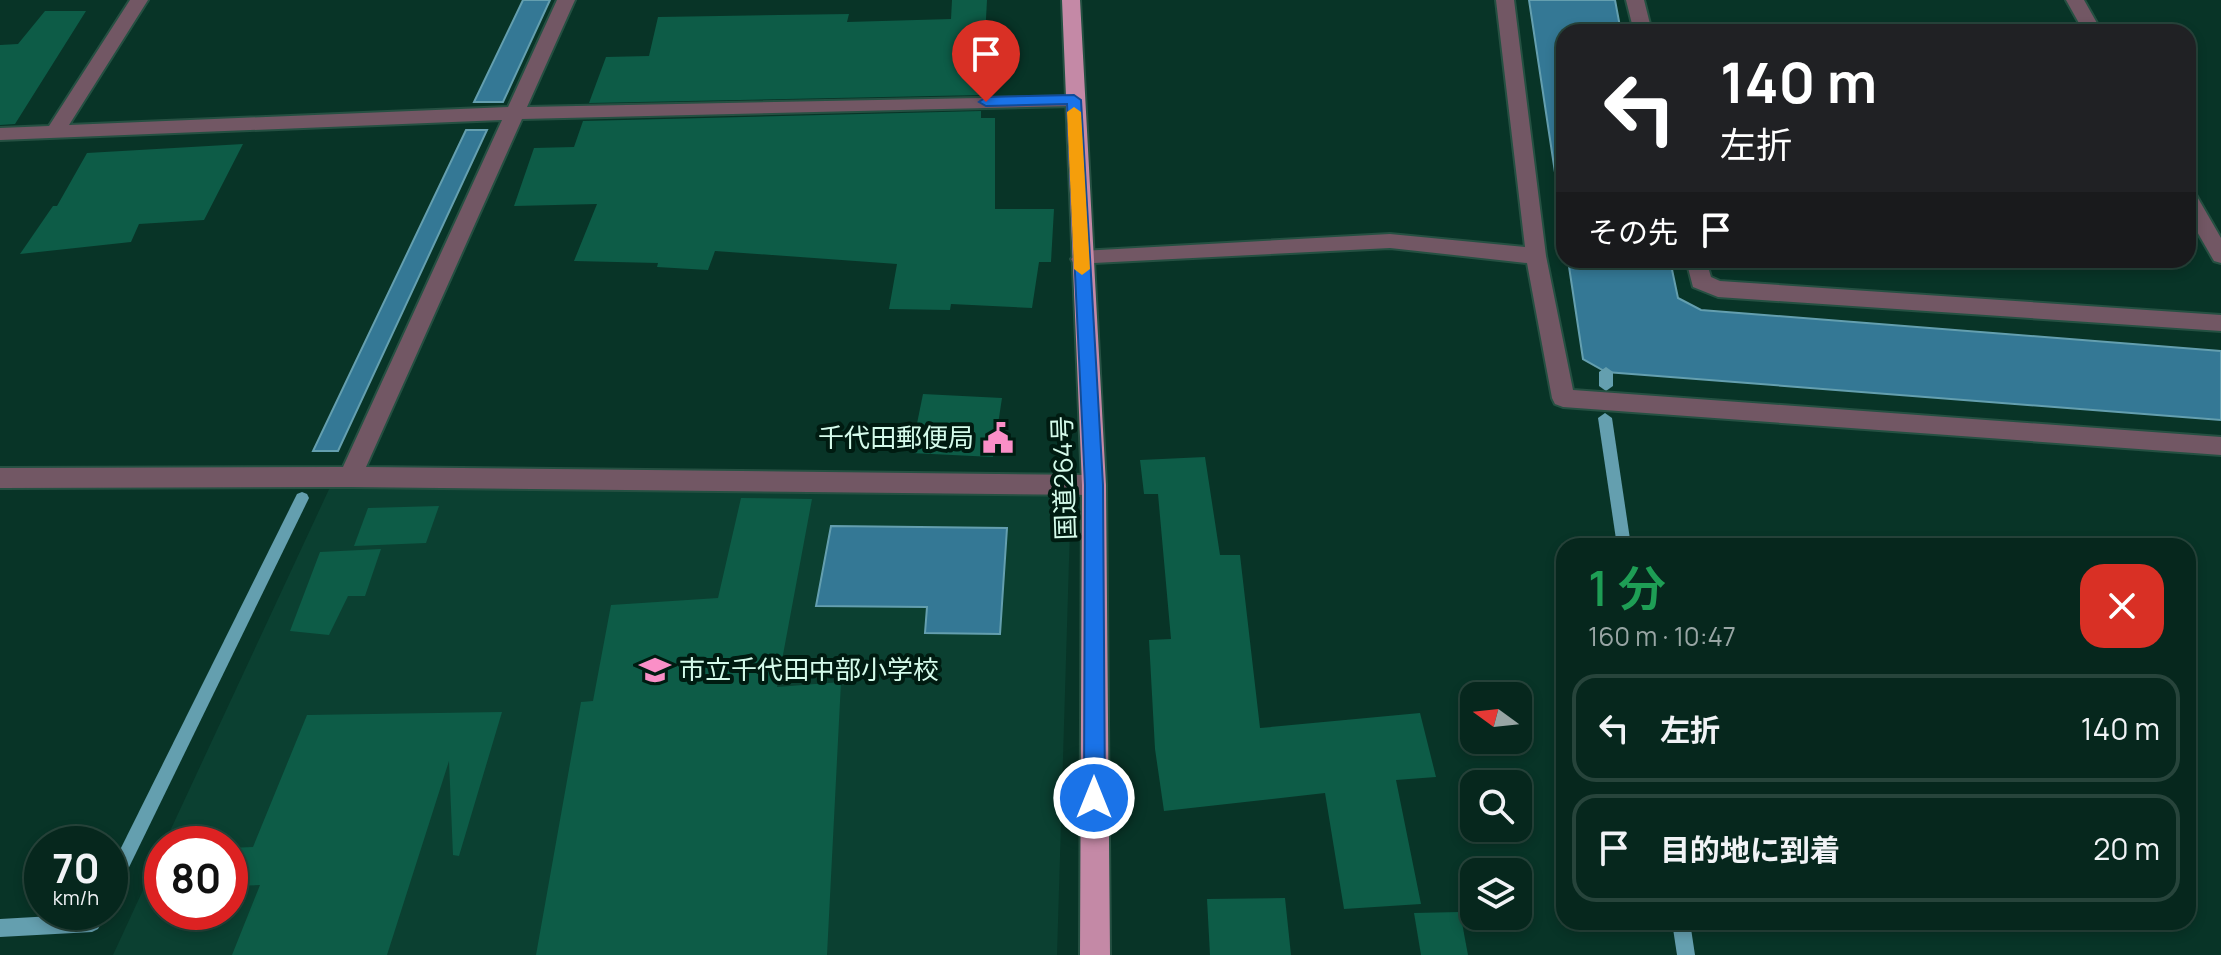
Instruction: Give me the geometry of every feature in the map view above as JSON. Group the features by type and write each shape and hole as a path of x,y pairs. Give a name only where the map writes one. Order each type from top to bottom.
{"highway":[{"name":"国道264号","path":"1071,0 1094,485 1095,955"}],"street":[{"path":"54,133 139,0"},
{"path":"350,477 566,0"},
{"path":"1505,0 1536,256 1563,398 2221,446"},
{"path":"1635,0 1641,24"},
{"path":"2075,0 2088,24"},
{"path":"0,134 513,113 1074,100"},
{"path":"2196,212 2221,256"},
{"path":"1081,259 1390,241 1536,256"},
{"path":"1698,268 1701,282 1718,289 2221,323"},
{"path":"0,478 350,477 1094,485"}],"shaded area":[{"name":"市立千代田中部小学校","path":"331,485 1071,495 1057,955 113,955 125,930 128,930 128,923 144,888 144,930 248,930 248,826 172,826"}],"water":[{"path":"523,0 550,0 503,102 474,102"},
{"path":"1529,0 1615,0 1620,24 1556,24 1556,179"},
{"path":"466,130 487,130 338,451 313,451"},
{"path":"1569,268 1672,268 1678,298 1701,310 2221,351 2221,420 1606,372 1583,359"},
{"path":"831,526 1007,528 1000,634 925,633 927,607 816,606"}],"building":[{"path":"952,0 987,0 982,95 589,103 606,57 649,56 658,17 849,14 847,22 951,19"},
{"path":"45,11 86,11 15,124 0,125 0,45 18,44"},
{"path":"981,111 981,118 995,118 995,209 1054,209 1051,262 1039,262 1032,308 951,304 950,310 889,309 897,264 715,251 708,270 657,267 658,263 574,261 597,204 514,206 534,148 574,147 583,121"},
{"path":"243,144 204,220 139,224 131,242 20,254 53,206 57,206 87,153"},
{"path":"923,394 1002,398 993,457 911,453"},
{"path":"1205,457 1220,555 1240,555 1260,728 1420,713 1436,777 1396,780 1421,904 1344,909 1325,793 1164,811 1155,749 1149,640 1171,639 1158,494 1144,494 1140,460"},
{"path":"741,498 812,499 777,687 841,682 827,955 536,955 581,702 593,701 611,605 718,598"},
{"path":"439,506 426,543 354,546 368,508"},
{"path":"381,549 365,596 348,596 329,635 290,631 320,552"},
{"path":"502,712 459,856 453,855 449,761 387,955 232,955 242,930 248,930 248,915 260,885 248,885 248,847 253,847 307,715"},
{"path":"1285,898 1291,955 1210,955 1207,899"},
{"path":"1460,912 1460,930 1463,930 1468,955 1421,955 1414,913"}],"waterway":[{"path":"1606,372 1606,386"},
{"path":"1605,418 1623,538"},
{"path":"128,851 302,498"},
{"path":"0,928 24,927"},
{"path":"1682,930 1686,955"}],"slow traffic":[{"path":"1074,112 1082,269"}],"place":[{"name":"千代田郵便局","path":"998,438"},
{"name":"市立千代田中部小学校","path":"655,670"}],"route":[{"path":"986,102 1074,100 1094,485 1094,798"}]}
